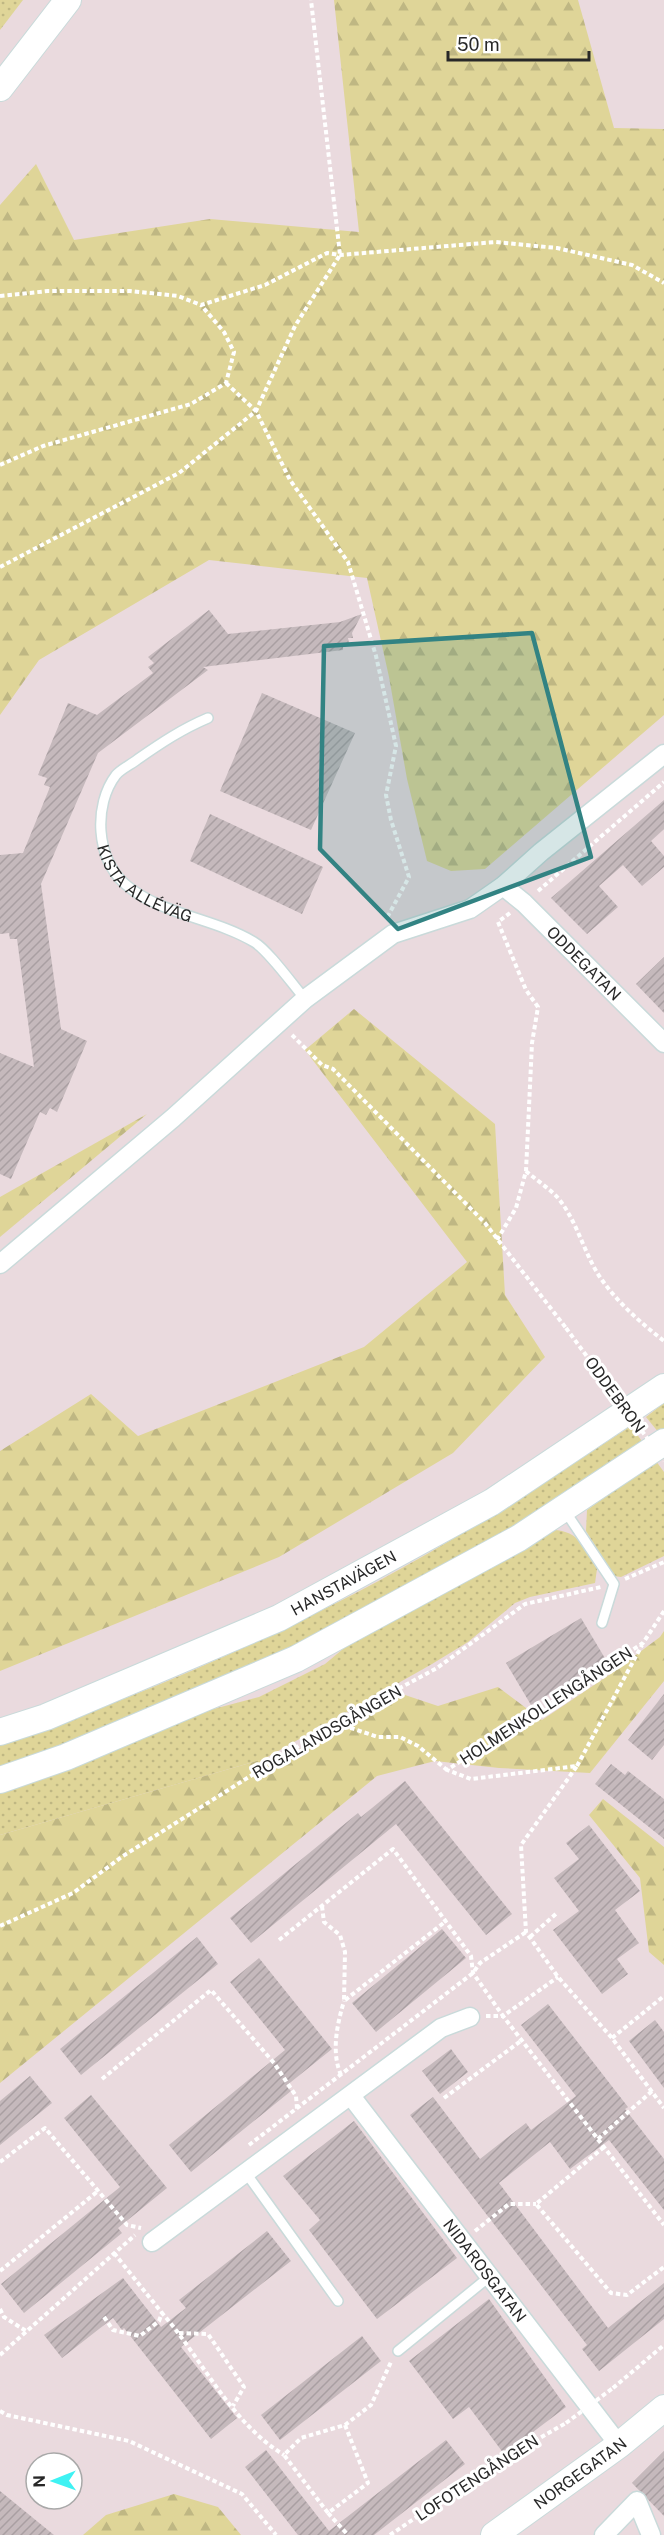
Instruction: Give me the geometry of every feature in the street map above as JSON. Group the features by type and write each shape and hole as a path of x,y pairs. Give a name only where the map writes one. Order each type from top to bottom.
{"main road":[{"path":"0,88 68,0"},
{"name":"HANSTAVÄGEN","path":"0,1732 46,1717 279,1618 492,1502 664,1387"},
{"path":"0,1780 66,1757 296,1659 519,1538 664,1442"},
{"name":"NORGEGATAN","path":"494,2535 619,2445 664,2408"}],"street":[{"path":"0,1264 174,1118 305,999 393,934 470,909 503,886 541,852 664,754"},
{"name":"ODDEGATAN","path":"503,886 524,903 664,1043"},
{"path":"152,2242 441,2028 470,2017"},
{"name":"NIDAROSGATAN","path":"351,2096 619,2445"},
{"path":"604,2535 637,2501 651,2535"}],"lane":[{"name":"KISTA ALLÉVÄG","path":"208,718 181,729 117,775 105,798 100,827 104,851 114,870 125,884 133,889 159,904 223,927 256,943 305,999"},
{"path":"563,1509 614,1584 602,1623"},
{"path":"246,2174 338,2301"},
{"path":"398,2351 489,2277"}],"path":[{"path":"0,567 179,473 256,411 295,326 340,255 311,0"},
{"path":"201,305 265,285 327,253 340,255 495,242 557,248 632,264 664,284"},
{"path":"0,296 48,291 130,291 178,296 201,305 224,332 234,352 226,383 191,404 44,446 0,465"},
{"path":"226,383 256,411 290,480 348,562 376,656 396,746 386,795 391,820 409,877 380,931 393,934"},
{"path":"498,1240 516,1208 526,1171 532,1043 538,1007 526,990 498,922 524,903 664,782"},
{"name":"ODDEBRON","path":"278,1022 322,1065 333,1069 485,1223 664,1461"},
{"path":"526,1171 558,1198 568,1214 585,1254 602,1281 633,1316 664,1341"},
{"path":"607,1402 626,1389"},
{"name":"ROGALANDSGÅNGEN","path":"0,1926 73,1893 123,1856 335,1723 437,1668 525,1604 614,1584 664,1562"},
{"name":"HOLMENKOLLENGÅNGEN","path":"447,1770 643,1643 664,1611"},
{"path":"643,1643 577,1766 521,1845 526,1932 558,1977 612,2038 664,2108"},
{"path":"335,1723 378,1737 400,1737 418,1746 447,1770"},
{"name":"HOLMENKOLLENGÅNGEN","path":"447,1770 471,1779 577,1766"},
{"path":"279,1940 393,1849 471,1956 473,1973 503,2016 664,2225"},
{"path":"322,1906 324,1922 340,1935 345,1952 344,2001 336,2039 335,2062 341,2075"},
{"path":"530,1937 557,1913"},
{"path":"344,2001 446,1921"},
{"path":"242,2150 473,1973 480,1963 526,1932"},
{"path":"470,2017 503,2016 558,1977"},
{"path":"102,2079 211,1990 274,2063 296,2096 297,2108 310,2126"},
{"path":"612,2038 664,1996"},
{"path":"444,2098 522,2040"},
{"path":"598,2139 651,2091"},
{"path":"0,2162 45,2128 127,2225 143,2228 0,2355"},
{"path":"462,2241 509,2204 536,2204 604,2147"},
{"path":"0,2271 98,2191"},
{"path":"536,2204 611,2293 627,2295 664,2267"},
{"path":"113,2253 179,2333 217,2388 262,2442 284,2455 328,2513 348,2535"},
{"path":"0,2309 4,2317 26,2331"},
{"path":"105,2316 113,2330 140,2336 159,2321 162,2313"},
{"path":"179,2333 208,2334 244,2387 233,2406"},
{"name":"LOFOTENGÅNGEN","path":"390,2535 500,2461 566,2423 613,2388 664,2345"},
{"path":"284,2455 301,2438 345,2425 371,2405 386,2369 398,2351"},
{"path":"0,2410 7,2415 129,2441 242,2494 276,2535"},
{"path":"328,2513 368,2483 345,2425"}],"highlighted area":[{"path":"532,633 591,857 398,929 320,849 324,646"}],"green space":[{"path":"0,0 23,0 0,30"},
{"path":"334,0 578,0 614,128 664,129 664,715 485,869 451,871 427,861 407,779 389,677 367,578 209,560 39,660 0,715 0,205 36,164 74,240 210,219 359,232"},
{"path":"354,1009 495,1124 505,1295 545,1357 453,1453 279,1557 0,1671 0,1451 91,1394 138,1436 364,1347 467,1262 305,1050"},
{"path":"147,1114 0,1237 0,1197"},
{"path":"664,1403 664,1429 659,1433 646,1417"},
{"path":"631,1426 644,1444 507,1531 424,1580 322,1633 216,1683 107,1728 0,1768 0,1745 173,1679 287,1628 397,1571 474,1526"},
{"path":"656,1461 664,1472 664,1556 621,1577 614,1576 586,1531 587,1510"},
{"path":"553,1530 569,1534 580,1542 597,1569 595,1583 530,1597 515,1603 468,1642 264,1759 0,1835 0,1791 132,1743 206,1711 259,1697 325,1664 349,1644"},
{"path":"664,1631 664,1681 590,1773 499,1768 435,1761 377,1776 0,2083 0,1835 309,1746 402,1694 438,1706 498,1687 542,1720 609,1675 660,1637"},
{"path":"603,1799 664,1847 664,1965 649,1952 640,1878 589,1815"},
{"path":"174,2494 218,2507 241,2535 83,2535 106,2515"}],"building":[{"path":"209,610 228,634 340,622 362,614 352,633 353,638 348,638 349,643 343,643 343,650 203,667 208,670 98,753 41,884 61,1029 87,1041 57,1112 50,1108 46,1115 40,1112 11,1179 0,1174 0,1053 34,1067 17,939 10,939 9,933 0,934 0,855 23,853 50,787 44,785 47,778 38,775 68,703 97,715 153,673 148,667 154,663 148,657"},
{"path":"262,693 355,733 311,830 220,791"},
{"path":"664,800 664,829 651,841 664,856 664,867 642,886 623,865 599,886 618,907 587,934 551,898"},
{"path":"210,814 323,867 302,914 190,861"},
{"path":"664,957 664,1013 636,984"},
{"path":"581,1618 606,1660 531,1705 506,1663"},
{"path":"664,1694 664,1745 652,1760 628,1740"},
{"path":"611,1764 625,1775 628,1771 664,1799 664,1839 595,1784"},
{"path":"405,1781 512,1914 486,1935 396,1824 251,1943 230,1918 358,1813 361,1817"},
{"path":"589,1825 640,1891 615,1910 639,1943 617,1959 628,1974 602,1994 553,1930 579,1911 554,1878 579,1859 566,1843"},
{"path":"442,1929 466,1958 376,2032 352,2003"},
{"path":"197,1937 218,1964 81,2075 60,2049"},
{"path":"259,1958 332,2049 286,2086 291,2091 191,2172 169,2145 285,2050 230,1982"},
{"path":"548,2004 628,2107 625,2109 664,2159 664,2210 609,2140 570,2169 550,2142 499,2183 608,2328 664,2283 664,2319 599,2371 582,2349 587,2345 410,2115 433,2097 480,2159 526,2123 531,2130 576,2096 521,2025"},
{"path":"655,2020 664,2032 664,2088 629,2041"},
{"path":"451,2049 468,2072 440,2094 422,2071"},
{"path":"30,2076 52,2103 0,2145 0,2101"},
{"path":"91,2095 167,2188 118,2228 122,2233 24,2313 1,2284 120,2187 64,2118"},
{"path":"354,2121 457,2258 377,2319 309,2230 320,2220 283,2176"},
{"path":"267,2231 291,2261 181,2347 237,2418 211,2439 124,2328 122,2330 113,2318 62,2358 44,2335 123,2278 161,2327 186,2308 179,2300"},
{"path":"489,2299 566,2407 504,2454 469,2407 453,2419 409,2361"},
{"path":"362,2336 381,2361 280,2440 261,2415"},
{"path":"446,2440 465,2464 374,2535 298,2535 245,2467 266,2450 329,2531"},
{"path":"664,2451 664,2516 632,2483"},
{"path":"0,2491 54,2535 0,2535"}]}
